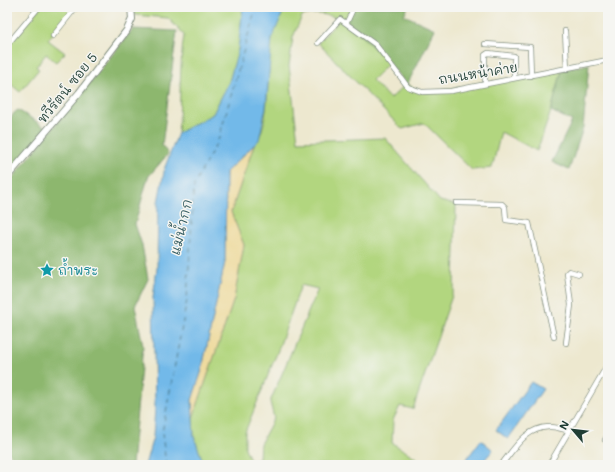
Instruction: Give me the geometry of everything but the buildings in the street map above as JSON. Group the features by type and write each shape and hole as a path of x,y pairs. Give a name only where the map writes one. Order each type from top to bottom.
{"street":[{"path":"7,44 39,7"},
{"path":"54,36 76,7"},
{"name":"ทวีรัตน์ ซอย 5","path":"7,177 79,93 127,30 132,19 131,7"},
{"path":"318,43 340,19 347,22 354,7"},
{"name":"ถนนหน้าค่าย","path":"347,22 376,46 408,87 422,92 451,91 608,60"},
{"path":"565,31 567,69"},
{"path":"485,44 530,47 531,76"},
{"path":"485,84 485,55 488,53 514,56 514,78"},
{"path":"456,203 502,204 505,207 506,220 529,223 554,337"},
{"path":"566,343 571,305 567,273 579,274"},
{"path":"549,465 568,430 608,364"},
{"path":"501,465 521,440 530,432 548,427 568,430"}],"green space":[{"path":"40,7 74,7 48,40 65,53 56,62 46,54 36,67 39,69 20,92 7,81 7,46"},
{"path":"133,7 243,7 238,50 229,82 213,114 178,133 181,59 184,35 168,18 135,15"},
{"path":"285,7 354,7 389,63 372,80 390,99 406,84 422,92 435,92 562,70 551,111 537,151 501,132 492,168 472,170 424,123 402,129 318,43 340,19 321,14 302,16 293,37 289,66 298,141 385,138 440,201 456,205 454,290 413,409 400,406 393,420 392,443 418,459 414,465 204,465 194,437 193,418 234,299 244,245 231,212 254,145 260,136 264,124 268,95 270,50 276,27","holes":["301,285 318,289 270,402 274,418 260,444 259,459 251,462 245,448 245,432 277,353"]},
{"path":"354,7 408,7 404,15 435,29 407,85 386,60 347,22"},
{"path":"133,29 177,31 162,145 168,154 148,177 135,224 142,245 148,279 135,306 143,346 132,465 20,465 7,451 7,185"},
{"path":"589,64 583,128 569,170 552,162 572,121 551,111 562,70"},
{"path":"18,110 48,129 16,166 7,158 7,139 11,132 7,124 14,113"}],"sand":[{"path":"254,145 231,212 244,245 234,299 193,418 192,400 201,373 225,262 226,172"}],"water":[{"name":"แม่น้ำกก","path":"243,7 285,7 272,39 266,107 259,140 226,172 225,262 201,373 192,400 194,437 204,465 145,465 153,437 155,408 153,297 157,268 158,202 165,167 178,133 213,114 229,82 238,50"},
{"path":"531,382 543,389 508,439 496,430"},
{"path":"481,440 493,450 480,465 462,465"}],"ferry route":[{"path":"166,465 162,433 187,300 194,185 219,138 256,7"}],"place":[{"name":"ถ้ำพระ","path":"47,270"}]}
